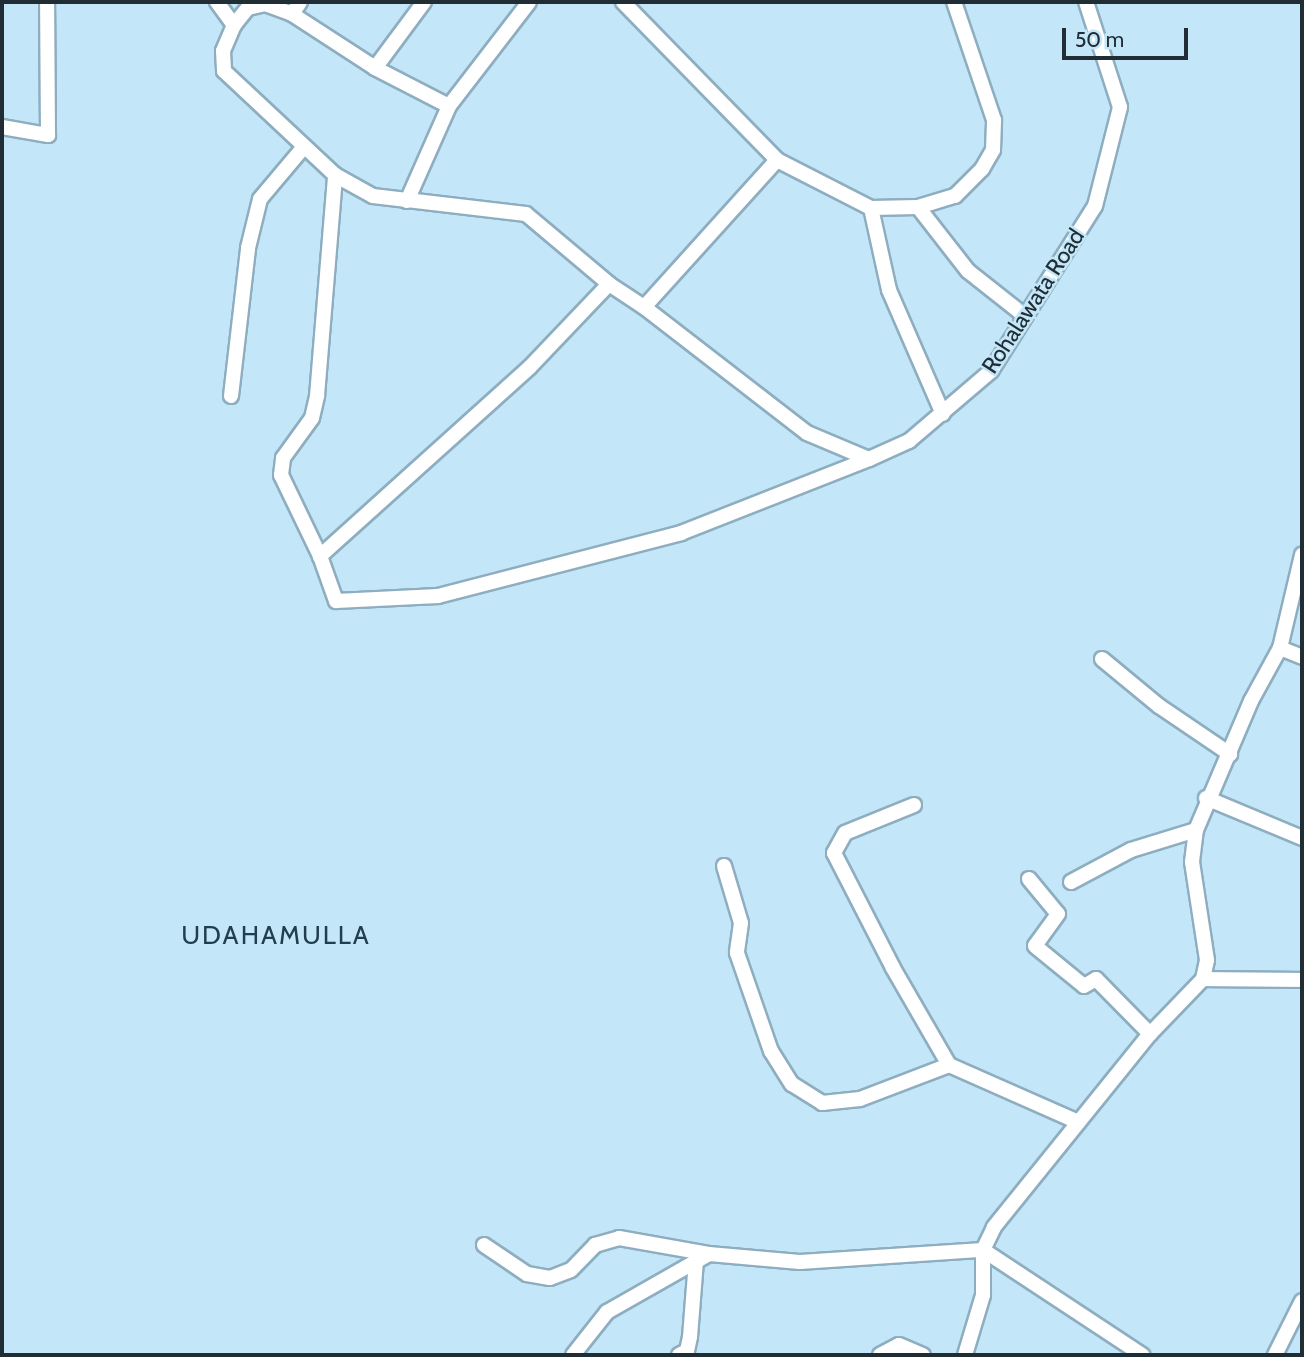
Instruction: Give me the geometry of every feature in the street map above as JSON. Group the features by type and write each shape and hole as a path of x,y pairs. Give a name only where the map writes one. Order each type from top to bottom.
{"street":[{"path":"2,127 48,135 47,2"},
{"path":"217,2 234,25"},
{"path":"376,68 424,2"},
{"path":"407,201 449,106 529,2"},
{"path":"624,2 777,160 871,208 918,208 955,196 982,169 993,150 994,120 954,2"},
{"name":"Rohalawata Road","path":"320,556 336,601 438,596 681,533 909,441 991,371 1095,206 1120,107 1086,2"},
{"path":"449,106 376,68 296,8 265,4 248,8 234,25 223,51 224,71 303,148 335,175 373,196 526,215 610,284 644,307 807,433 869,458"},
{"path":"231,396 248,248 261,199 303,148"},
{"path":"644,307 777,160"},
{"path":"335,175 317,396 312,418 283,458 281,475 320,556 530,367 610,284"},
{"path":"871,208 889,290 943,414"},
{"path":"918,208 968,271 1025,316"},
{"path":"965,1355 983,1296 983,1250 993,1227 1150,1034 1203,979 1207,960 1192,862 1196,830 1206,798 1230,754 1251,701 1280,648 1302,555"},
{"path":"1280,648 1302,657"},
{"path":"1102,659 1159,706 1230,754"},
{"path":"1206,798 1302,838"},
{"path":"914,805 845,833 834,853 950,1065 1078,1122"},
{"path":"1071,882 1131,850 1196,830"},
{"path":"724,866 741,923 737,953 771,1051 792,1084 822,1103 860,1099 950,1065"},
{"path":"1029,879 1058,914 1035,946 1084,986 1096,979 1150,1034"},
{"path":"1203,979 1302,980"},
{"path":"484,1245 527,1274 550,1278 570,1270 595,1245 619,1238 703,1257 800,1262 983,1250 1142,1355"},
{"path":"573,1355 607,1312 703,1257"},
{"path":"679,1355 687,1351 703,1257"},
{"path":"1275,1355 1302,1300"},
{"path":"880,1355 899,1345 923,1355"}],"district":[{"name":"UDAHAMULLA","path":"276,936"}]}
